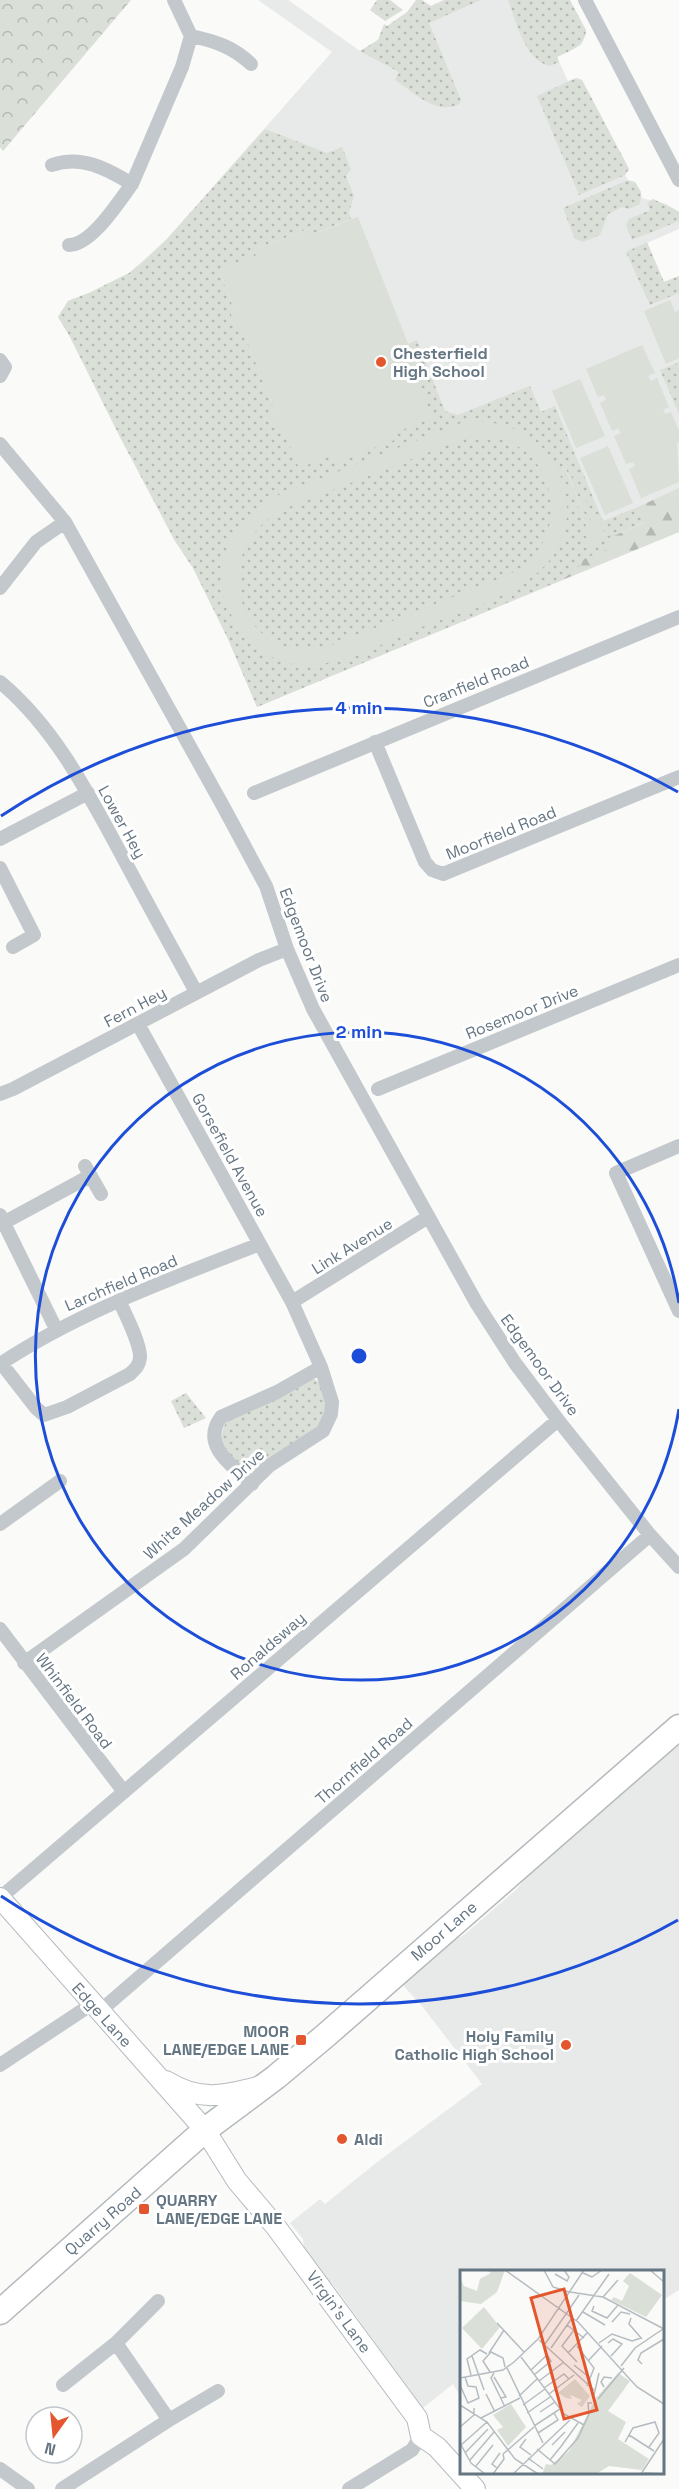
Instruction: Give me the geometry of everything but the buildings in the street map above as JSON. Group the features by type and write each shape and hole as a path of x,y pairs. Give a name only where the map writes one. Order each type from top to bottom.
{"highway":[{"name":"Moor Lane","path":"205,2130 266,2085 679,1727"},
{"name":"Quarry Road","path":"0,2312 205,2130"}],"street":[{"path":"69,245 75,245 88,238 132,184 182,67 191,36 174,0"},
{"path":"585,0 679,180"},
{"path":"191,36 215,41 237,51 251,64"},
{"path":"52,165 67,159 86,161 112,171 132,184"},
{"path":"0,360 5,366 0,376"},
{"name":"Edgemoor Drive","path":"0,444 65,522 266,886 286,949 313,1009 477,1304 515,1364 558,1420 650,1535 679,1567"},
{"path":"0,588 36,542 65,522"},
{"name":"Cranfield Road","path":"254,793 679,617"},
{"name":"Lower Hey","path":"0,682 21,700 44,727 88,793 196,992"},
{"name":"Moorfield Road","path":"375,742 425,862 432,870 443,874 679,777"},
{"path":"0,839 88,793"},
{"path":"0,868 34,934 13,947"},
{"name":"Fern Hey","path":"0,1094 259,960 286,949"},
{"name":"Rosemoor Drive","path":"378,1089 679,965"},
{"name":"Gorsefield Avenue","path":"138,1024 292,1302"},
{"path":"678,1309 616,1173 679,1146"},
{"path":"56,1329 1,1219 88,1171 101,1194"},
{"name":"Link Avenue","path":"292,1302 429,1217"},
{"name":"Larchfield Road","path":"1,1364 56,1329 119,1300 260,1244"},
{"path":"1,1364 44,1415 55,1413 130,1374 137,1367 140,1358 139,1349 119,1300"},
{"name":"White Meadow Drive","path":"24,1663 176,1555 269,1466 311,1440 328,1424 332,1402 321,1366 292,1302"},
{"path":"252,1484 217,1450 213,1440 217,1422 221,1417 277,1392 321,1366"},
{"name":"Ronaldsway","path":"0,1898 558,1420"},
{"path":"0,1524 60,1481"},
{"name":"Thornfield Road","path":"0,2065 96,2008 650,1535"},
{"name":"Whinfield Road","path":"0,1629 124,1792"},
{"name":"Edge Lane","path":"0,1898 205,2130"},
{"path":"154,2073 179,2089 210,2097 266,2085"},
{"name":"Virgin's Lane","path":"205,2130 237,2181 276,2227 417,2418 421,2436 437,2447 460,2472"},
{"path":"63,2385 116,2343 158,2301"},
{"path":"116,2343 169,2420"},
{"path":"62,2489 218,2391"},
{"path":"349,2489 412,2450 421,2436"},
{"path":"0,2469 28,2489"},
{"name":"Virgin's Lane","path":"461,2474 475,2489"}],"shaded area":[{"name":"Chesterfield High School","path":"258,0 288,0 360,51 444,0 570,0 586,33 581,45 557,57 568,81 576,78 582,80 629,169 625,174 628,181 635,182 642,198 666,204 679,212 679,229 647,243 664,282 679,276 679,532 257,707 228,639 193,568 175,541 58,317 68,301 129,273 166,240 332,52"},
{"name":"Holy Family Catholic High School","path":"679,1741 679,2290 664,2299 664,2270 460,2270 460,2395 453,2384 423,2408 332,2283 328,2281 304,2249 303,2239 290,2223 320,2199 325,2204 482,2084 422,2006 399,1981 436,1949 464,1935 517,1889 534,1866"}],"green space":[{"path":"0,0 131,0 3,151 0,147"},
{"path":"377,0 390,0 403,10 385,21 370,10"},
{"path":"416,0 422,0 431,6 444,0 481,0 429,23 461,100 459,104 442,107 426,101 395,80 399,72 360,51 378,40 384,24 387,26 407,12"},
{"path":"508,0 570,0 586,30 583,40 576,47 557,57 559,62 550,66 541,62 534,56 523,39"},
{"path":"576,78 582,80 629,169 625,175 579,195 537,96"},
{"path":"265,129 327,153 342,147 351,169 346,176 354,196 349,212 351,219 313,234 310,228 254,250 256,256 219,271 235,312 231,314 236,327 241,326 276,414 271,416 277,430 283,428 299,468 336,453 339,461 397,438 394,433 415,376 420,374 408,344 417,340 445,411 458,415 530,386 541,412 555,406 603,521 638,507 644,522 605,540 608,549 584,559 581,565 562,580 257,707 228,639 193,568 175,541 58,317 68,301 129,273 166,240","holes":["569,467 596,524 590,546 583,529 587,528 563,469 566,469 590,527 594,526"]},
{"path":"628,180 635,182 641,192 640,204 629,209 622,207 608,214 600,235 583,242 575,239 563,208"},
{"path":"653,199 679,212 679,221 632,240 626,225 629,219 650,210 647,203"},
{"path":"358,217 420,374 416,376 432,418 395,433 397,439 339,462 335,454 299,468 283,429 277,431 271,416 276,414 241,326 236,328 231,314 235,312 219,270 256,256 254,250 311,228 314,234"},
{"path":"647,242 664,282 679,276 679,293 650,305 626,252"},
{"path":"670,300 675,312 679,310 679,358 666,364 644,311"},
{"path":"642,345 655,373 648,376 651,381 657,378 669,407 663,410 665,414 671,412 679,431 679,442 677,443 679,482 641,498 629,469 635,466 633,462 626,464 614,436 621,433 618,428 612,431 600,403 606,400 604,395 598,397 586,369"},
{"path":"679,362 679,414 660,370"},
{"path":"580,379 605,436 576,448 552,391"},
{"path":"471,419 473,422 494,423 515,429 541,447 549,455 560,474 567,510 563,536 552,557 536,574 515,588 492,600 375,648 342,660 308,665 280,661 258,648 234,620 224,597 222,566 232,538 251,513 276,496","holes":["473,437 501,439 524,451 540,468 549,491 551,515 545,539 530,560 506,576 324,648 295,649 271,640 253,623 242,601 238,577 244,551 259,528 284,509 460,440"]},
{"path":"608,446 633,503 605,515 580,458"},
{"path":"571,466 596,524 600,522 607,538 590,546 583,529 587,527 563,470 565,469 590,526 593,526 569,467"},
{"path":"679,488 679,532 562,580 581,565 584,559 608,549 604,540 644,523 638,507"},
{"path":"313,1378 320,1383 327,1408 317,1430 255,1472 246,1471 228,1455 222,1443 223,1429 227,1420"},
{"path":"186,1393 206,1418 184,1428 171,1401"}],"place":[{"name":"Chesterfield High School","path":"381,362"},
{"name":"MOOR LANE/EDGE LANE","path":"301,2040"},
{"name":"Holy Family Catholic High School","path":"566,2045"},
{"name":"Aldi","path":"342,2139"},
{"name":"QUARRY LANE/EDGE LANE","path":"144,2209"}]}
